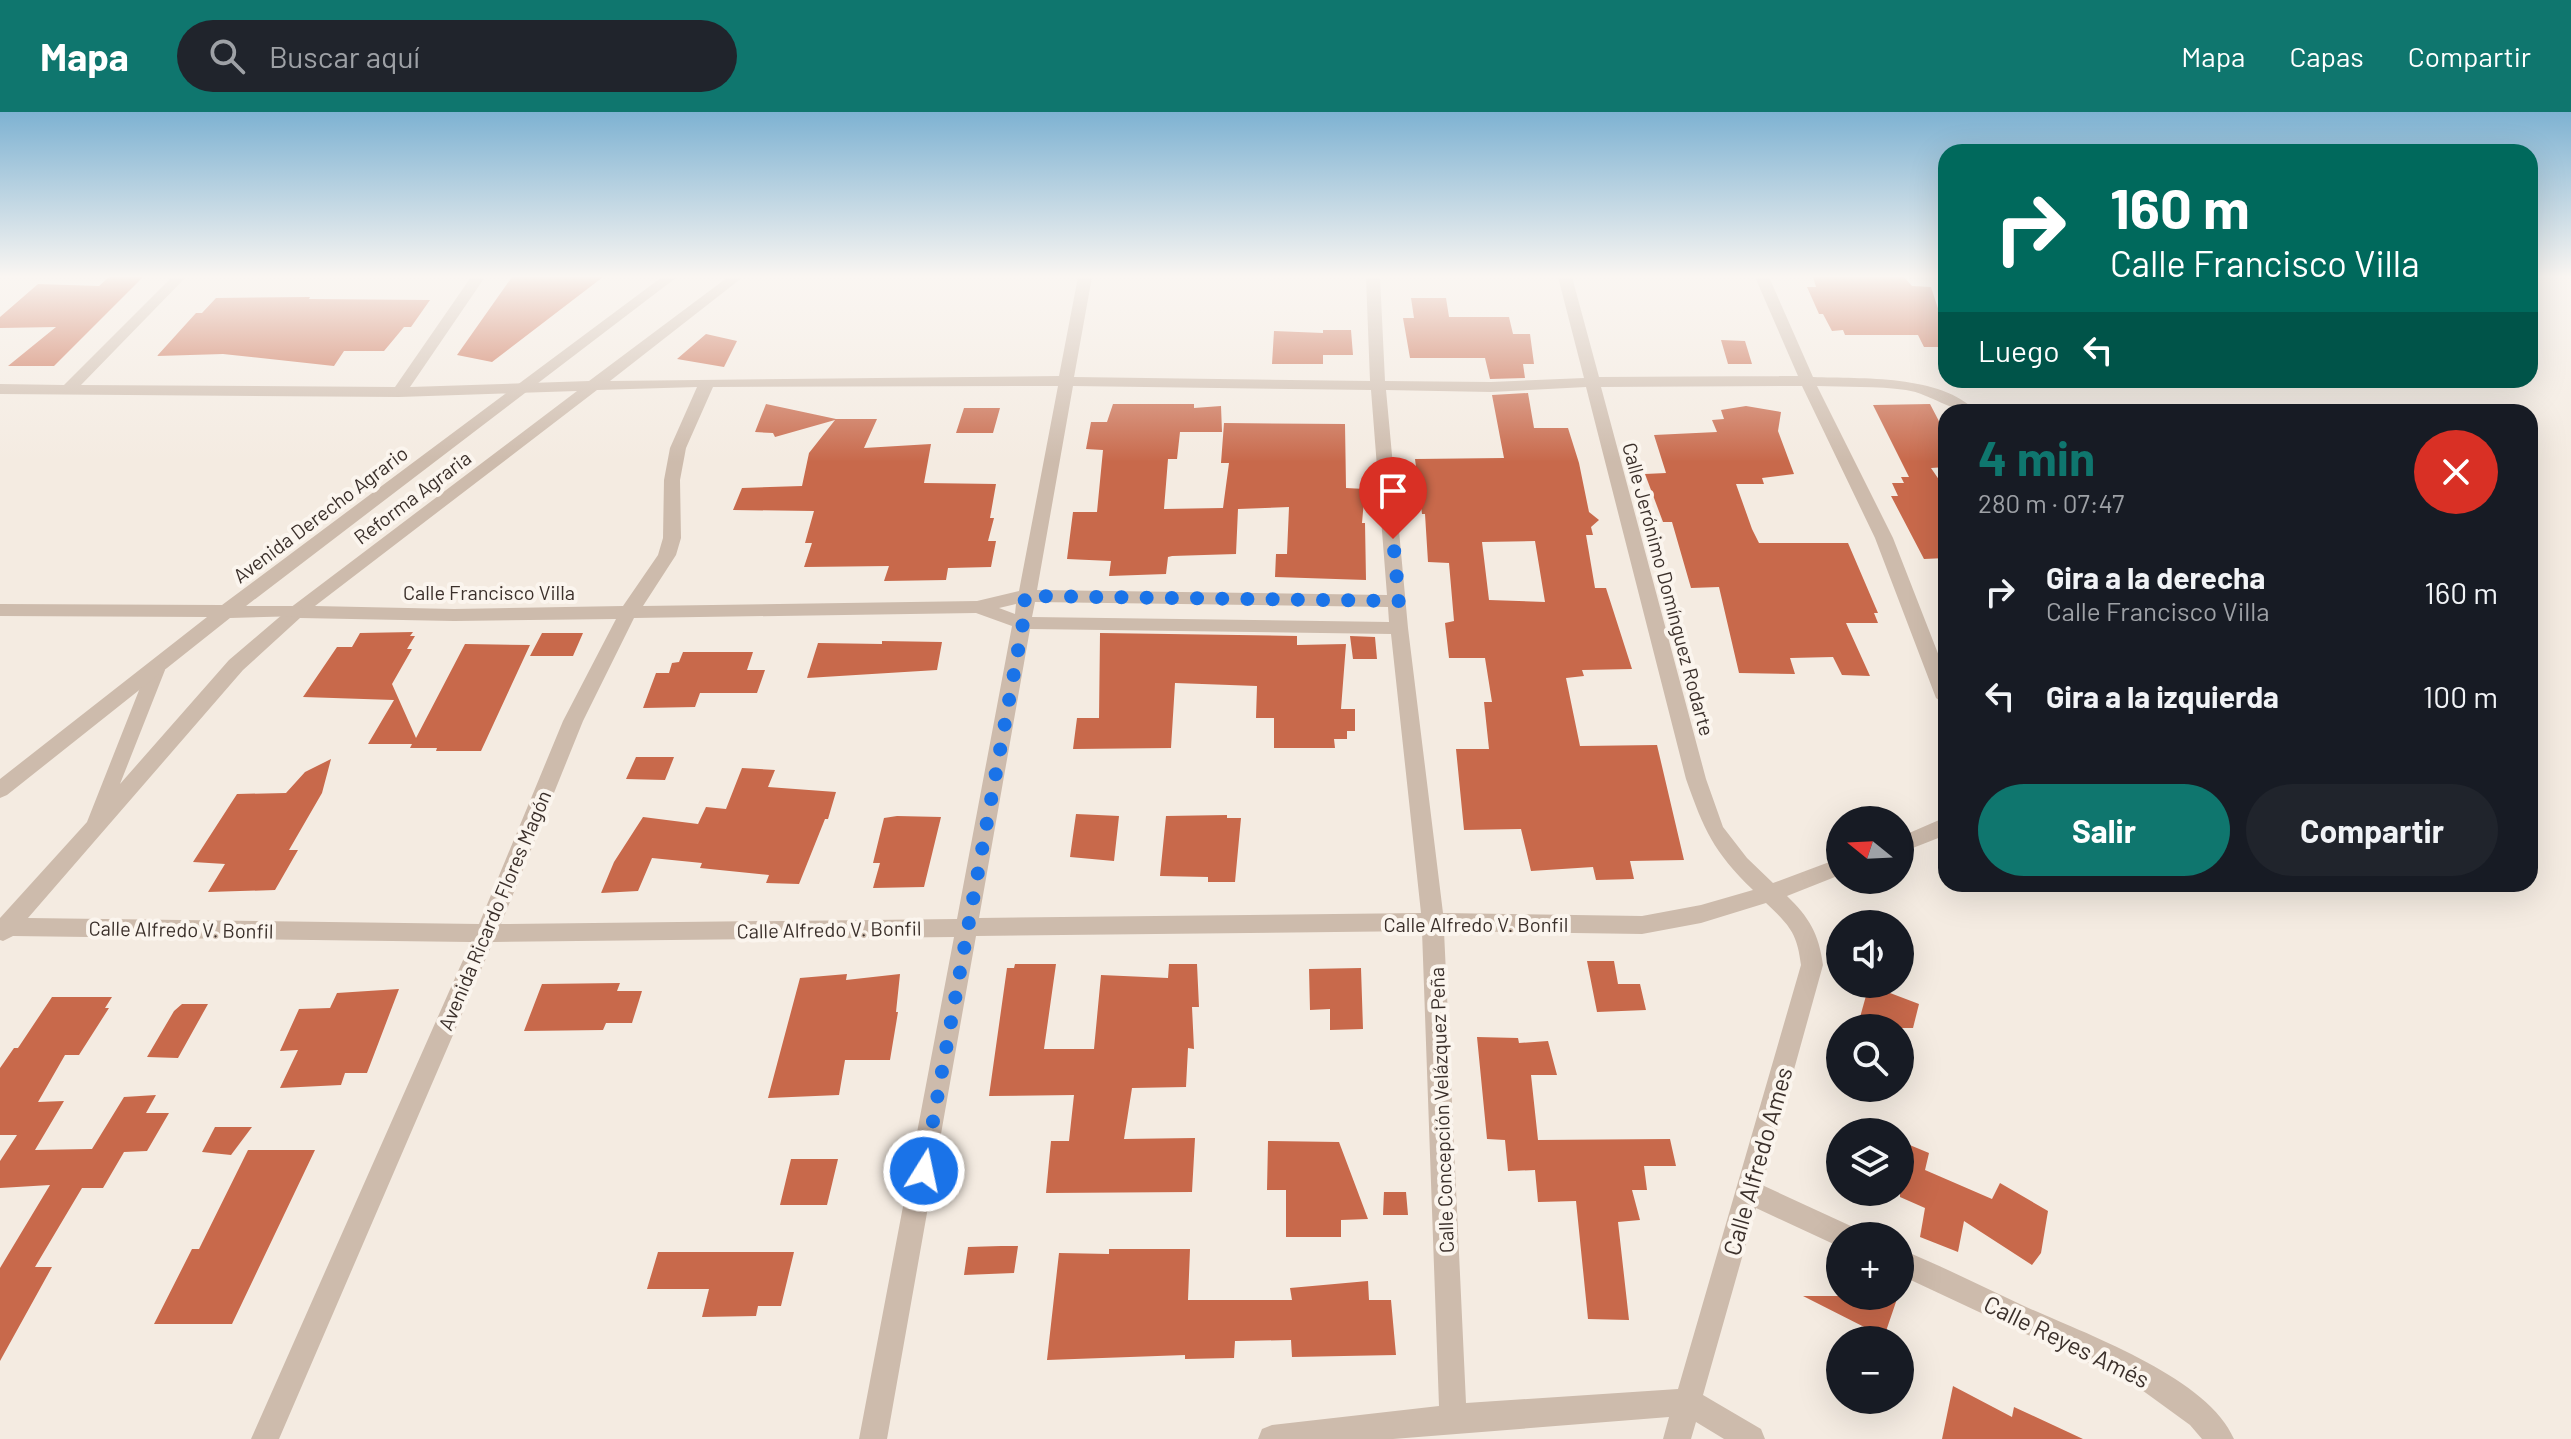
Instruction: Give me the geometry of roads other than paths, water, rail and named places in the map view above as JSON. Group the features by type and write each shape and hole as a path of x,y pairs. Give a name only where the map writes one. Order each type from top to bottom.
{"street":[{"path":"69,389 118,339"},
{"path":"399,392 435,339"},
{"name":"Avenida Derecho Agrario","path":"0,790 227,611 588,339"},
{"name":"Reforma Agraria","path":"2,930 236,665 296,612 656,339"},
{"path":"873,1439 1074,339"},
{"name":"Calle Concepción Velázquez Peña","path":"1376,339 1399,628 1433,922 1453,1418"},
{"name":"Calle Jerónimo Domínguez Rodarte","path":"1581,339 1701,792 1714,830 1740,864 1770,893"},
{"path":"1789,339 1884,538 1938,677"},
{"path":"0,389 399,392 707,382 1066,381 1491,387 1592,382 1807,381 1910,386 1953,404"},
{"name":"Avenida Ricardo Flores Magón","path":"265,1439 486,933 573,721 628,613 658,573 667,555 672,538 672,480 678,448 707,382"},
{"name":"Calle Francisco Villa","path":"0,610 454,615 977,607 1025,596 1399,601"},
{"name":"Calle Francisco Villa","path":"977,607 1023,623 1399,628"},
{"path":"92,830 156,670"},
{"path":"1914,840 1938,830"},
{"name":"Calle Alfredo V. Bonfil","path":"2,930 486,933 1433,922 1642,925 1701,914 1826,871"},
{"name":"Calle Alfredo Ames","path":"1677,1439 1812,965 1809,941 1799,921 1770,893"},
{"path":"1749,1192 1826,1228"},
{"name":"Calle Reyes Amés","path":"1914,1268 2145,1375 2200,1415 2220,1439"},
{"path":"1272,1439 1453,1418 1688,1402 1751,1439"}]}
